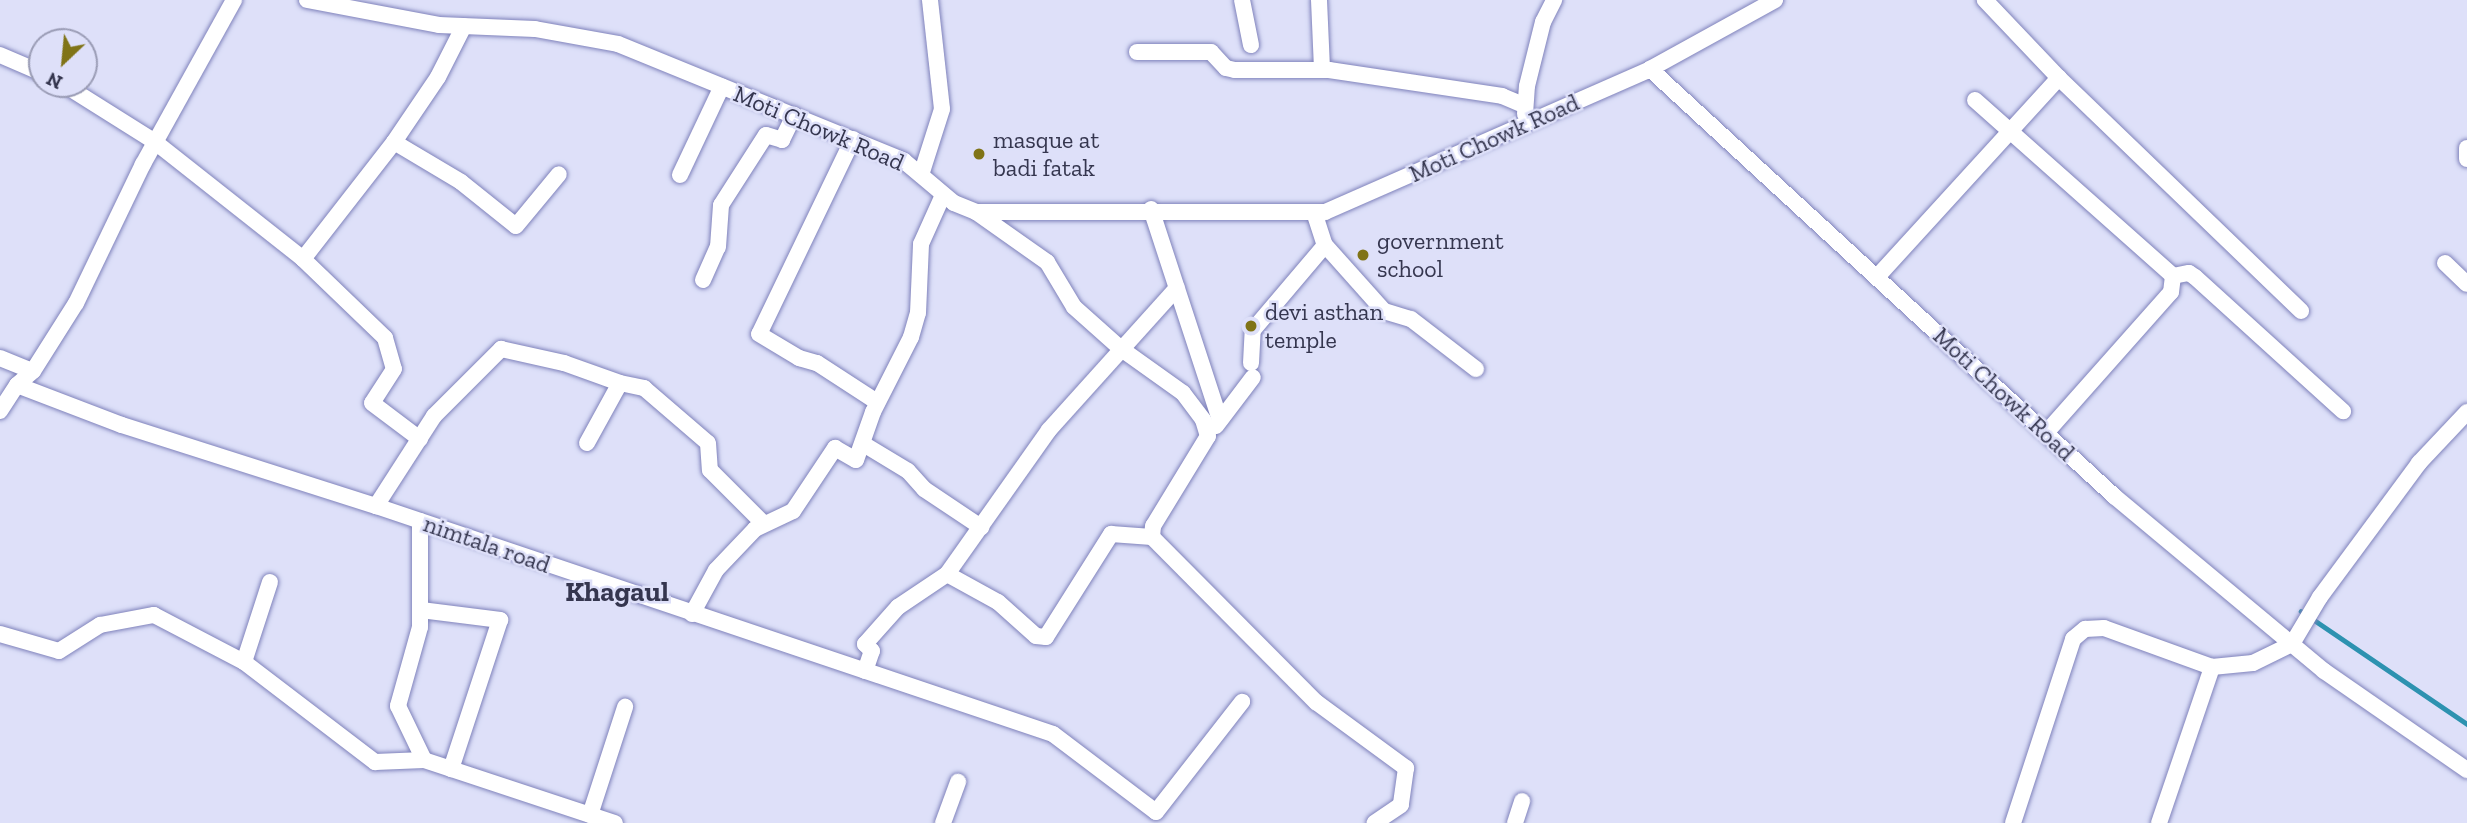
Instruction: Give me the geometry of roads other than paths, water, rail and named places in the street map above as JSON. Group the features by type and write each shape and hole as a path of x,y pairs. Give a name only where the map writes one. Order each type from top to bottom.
{"street":[{"path":"0,411 17,385 33,371 76,303 155,142 234,0"},
{"name":"Moti Chowk Road","path":"307,0 464,26 535,29 618,44 904,160 943,195 976,212 1152,209 1325,212 1650,69 2114,496 2292,644 2409,733 2467,770"},
{"path":"921,175 942,109 930,0"},
{"path":"1242,0 1251,45"},
{"path":"1319,0 1322,70"},
{"path":"1527,124 1523,105 1543,22 1554,0"},
{"path":"1650,69 1775,0"},
{"path":"1985,0 2059,78 2301,311"},
{"path":"303,259 394,142 438,76 464,26"},
{"path":"1137,52 1211,52 1226,68 1235,70 1322,70 1502,96 1523,105"},
{"path":"0,55 28,67"},
{"path":"1877,277 2059,78"},
{"path":"680,175 722,86"},
{"path":"85,98 155,142 303,259 385,338 394,369 372,403 420,439"},
{"path":"1975,100 2173,276"},
{"path":"703,280 718,247 720,205 766,135 782,140 794,115"},
{"path":"853,139 759,334 799,358 817,363 877,402"},
{"path":"394,142 461,182 516,226 559,174"},
{"path":"2467,148 2467,159"},
{"path":"692,614 716,570 764,524 793,511 835,448 856,460 865,445 877,402 911,337 918,313 921,244 943,195"},
{"path":"1152,209 1220,420"},
{"path":"976,212 1047,262 1074,307 1120,348 1183,393 1203,419 1208,436"},
{"path":"1314,212 1325,244 1384,311 1411,319 1476,369"},
{"path":"1152,537 1153,526 1252,370 1253,330 1325,244"},
{"path":"2445,263 2467,284"},
{"path":"2173,276 2189,273 2195,277 2343,411"},
{"path":"2046,433 2171,292 2173,276"},
{"path":"865,671 872,651 865,644 898,607 947,574 1049,430 1120,348 1177,288"},
{"path":"376,506 434,416 501,349 564,363 620,383 644,388 708,443 710,470 764,524"},
{"path":"0,358 33,371"},
{"path":"587,443 620,383"},
{"name":"nimtala road","path":"17,385 122,425 376,506 1053,734 1156,812 1242,702"},
{"path":"2012,823 2073,639 2085,629 2104,628 2212,667 2253,663 2292,644 2320,597 2419,463 2467,412"},
{"path":"865,445 908,471 924,489 981,527"},
{"path":"420,521 417,590 421,610 398,706 424,760"},
{"path":"947,574 998,602 1041,637 1111,534 1152,537 1316,702 1406,768 1401,805 1374,823"},
{"path":"244,662 270,582"},
{"path":"421,610 500,620 451,769"},
{"path":"0,634 59,650 100,625 154,615 244,662 375,762 424,760 585,817 614,823"},
{"path":"2159,823 2212,667"},
{"path":"585,817 625,707"},
{"path":"943,823 958,782"},
{"path":"1515,823 1522,801"}],"waterway":[{"path":"2301,611 2467,724"}],"place":[{"name":"masque at badi fatak","path":"979,154"},
{"name":"government school","path":"1363,255"},
{"name":"devi asthan temple","path":"1251,326"}],"district":[{"name":"Khagaul","path":"617,592"}]}
